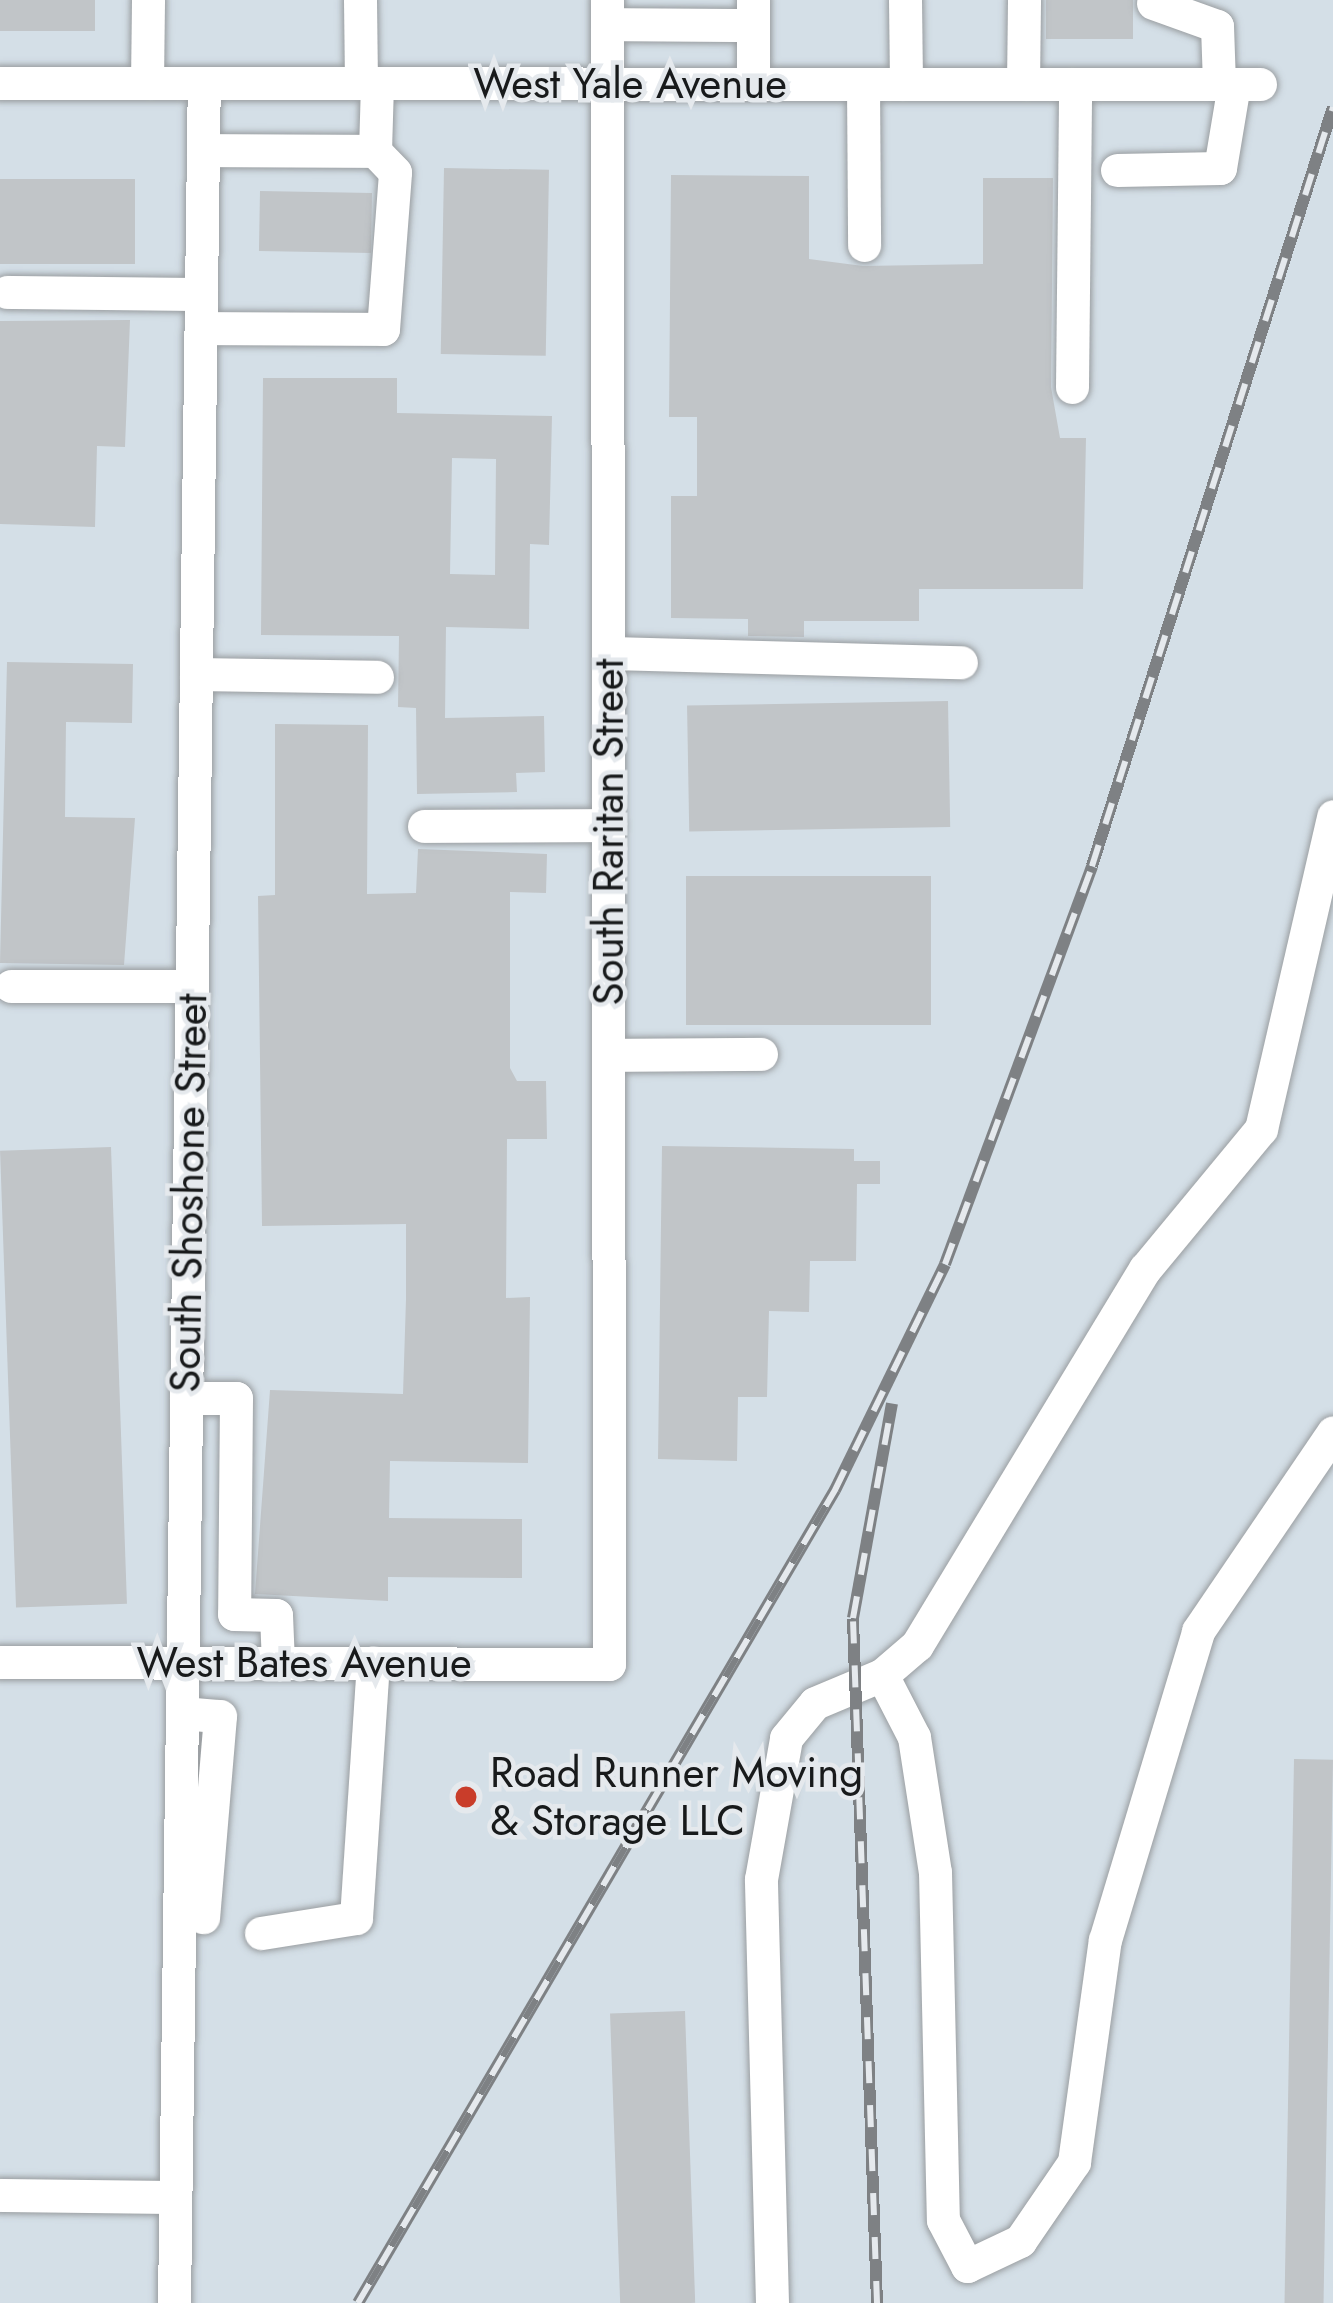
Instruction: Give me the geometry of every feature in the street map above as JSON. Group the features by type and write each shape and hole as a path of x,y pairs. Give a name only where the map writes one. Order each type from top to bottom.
{"street":[{"path":"147,83 148,0"},
{"path":"201,328 383,328 394,172 375,152 360,0"},
{"path":"905,0 906,84"},
{"path":"1023,84 1024,0"},
{"path":"1117,170 1220,168 1238,84 1217,26 1154,3"},
{"path":"607,12 753,12 753,84"},
{"name":"South Raritan Street","path":"607,12 609,1664"},
{"name":"West Yale Avenue","path":"0,83 1238,84"},
{"name":"South Shoshone Street","path":"174,2303 204,83"},
{"path":"863,84 864,245"},
{"path":"1072,387 1075,84"},
{"path":"203,150 375,152"},
{"path":"7,292 201,294"},
{"path":"609,652 961,662"},
{"path":"196,674 377,676"},
{"path":"772,2303 761,1901 770,1786 786,1738 814,1703 882,1675 917,1646 1145,1268 1261,1129 1333,816"},
{"path":"424,826 609,825"},
{"path":"11,986 192,986"},
{"path":"609,1055 761,1054"},
{"path":"186,1399 236,1399 234,1614 276,1615 278,1663"},
{"path":"882,1675 914,1737 934,1873 943,2220 967,2266 1020,2240 1074,2162 1105,1940 1198,1631 1333,1432"},
{"name":"West Bates Avenue","path":"0,1662 609,1664"},
{"path":"261,1934 356,1918 373,1663"},
{"path":"182,1713 220,1716 203,1917"},
{"path":"0,2195 175,2198"}],"shaded area":[{"path":"0,0 1333,0 1333,2303 0,2303"}],"building":[{"path":"0,0 95,0 95,31 0,31"},
{"path":"1046,0 1133,0 1133,39 1046,39"},
{"path":"444,168 549,170 546,356 441,354"},
{"path":"671,175 809,176 809,259 863,266 983,264 983,178 1053,178 1051,387 1060,438 1086,438 1083,589 919,589 919,621 804,621 804,637 748,636 748,619 671,618 671,496 697,496 697,417 669,417"},
{"path":"0,179 135,179 135,264 0,264"},
{"path":"260,191 372,193 371,253 259,251"},
{"path":"130,320 125,447 97,446 95,527 0,524 0,321"},
{"path":"263,378 397,378 397,413 552,416 549,545 530,544 529,629 446,627 445,718 544,716 545,772 516,773 517,792 417,794 416,708 398,707 399,636 261,635","holes":["452,458 496,459 495,575 450,574"]},
{"path":"7,662 133,664 132,723 66,722 65,817 135,818 124,965 0,963"},
{"path":"948,701 950,827 689,832 687,706"},
{"path":"275,724 368,725 367,894 416,893 418,849 547,854 546,893 510,892 510,1068 517,1081 546,1081 547,1139 507,1139 506,1298 530,1297 528,1463 390,1461 389,1518 522,1519 522,1578 388,1577 388,1601 255,1594 270,1390 403,1394 406,1299 406,1224 262,1226 258,896 275,895"},
{"path":"686,876 931,876 931,1025 686,1025"},
{"path":"662,1146 854,1149 854,1161 880,1161 880,1184 857,1184 856,1261 810,1261 809,1312 769,1311 767,1397 738,1397 737,1461 658,1459"},
{"path":"111,1147 127,1604 16,1608 0,1151"},
{"path":"1294,1759 1333,1760 1324,2303 1285,2303"},
{"path":"685,2011 695,2303 620,2303 610,2014"}],"railway":[{"path":"358,2303 835,1490 945,1264 1092,866 1333,107"},
{"path":"877,2303 853,1618 892,1404"}],"place":[{"name":"Road Runner Moving & Storage LLC","path":"466,1797"}]}
